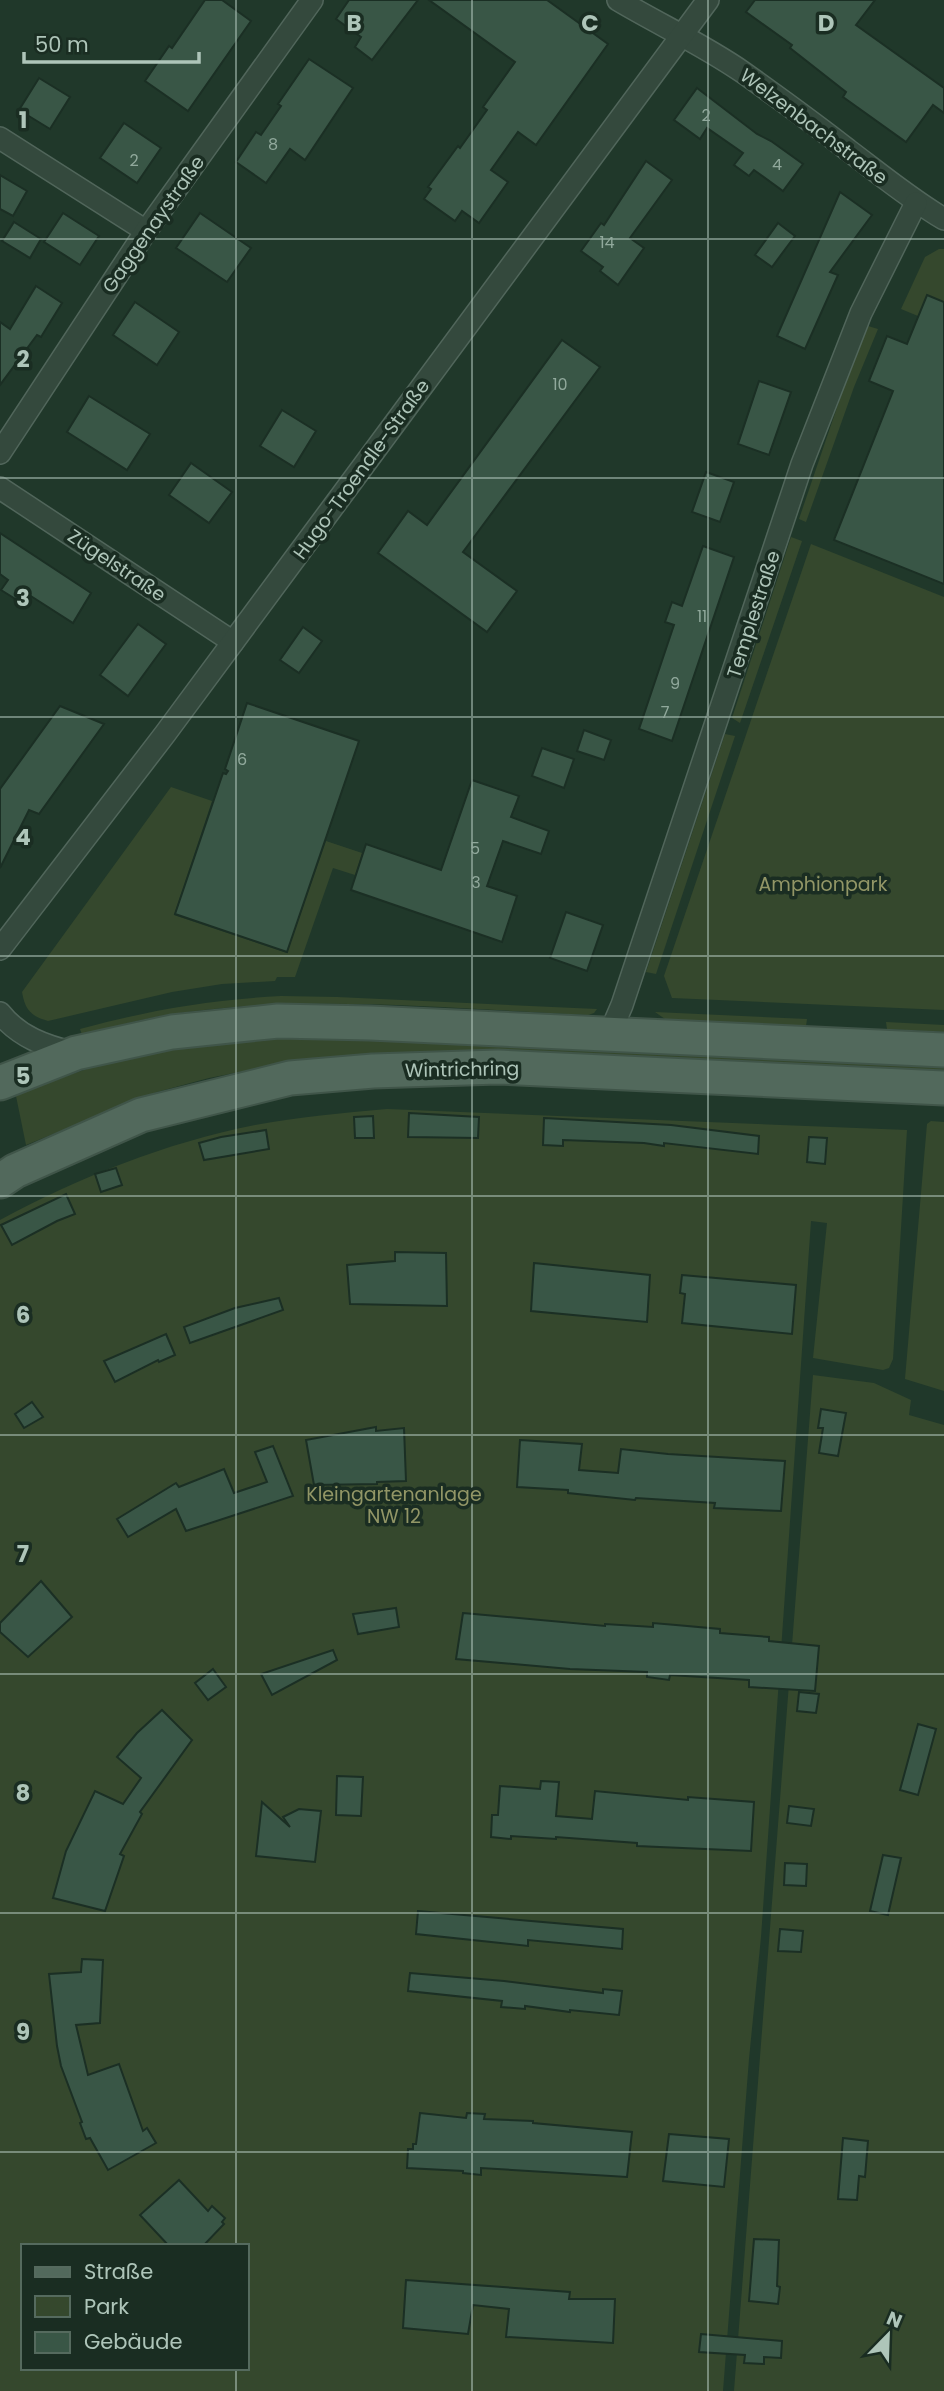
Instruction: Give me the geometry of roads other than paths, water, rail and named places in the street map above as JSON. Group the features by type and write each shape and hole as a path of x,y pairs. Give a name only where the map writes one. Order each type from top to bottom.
{"main road":[{"name":"Wintrichring","path":"0,1083 76,1053 172,1032 278,1021 610,1033 944,1050"},
{"name":"Wintrichring","path":"0,1181 15,1171 141,1115 290,1078 373,1071 498,1067 944,1088"}],"street":[{"name":"Gaggenaystraße","path":"0,453 146,230 312,0"},
{"name":"Welzenbachstraße","path":"618,0 681,36 699,43 742,71 916,203 944,219"},
{"name":"Hugo-Troendle-Straße","path":"0,968 5,942 233,642 708,0"},
{"path":"0,138 146,230"},
{"name":"Templestraße","path":"610,1033 622,1005 802,464 830,388 861,313 916,203"},
{"name":"Zügelstraße","path":"0,488 233,642"},
{"path":"0,1013 12,1026 35,1042 76,1053"}],"park label":[{"name":"Amphionpark","path":"823,884"},
{"name":"Kleingartenanlage NW 12","path":"394,1505"}]}
